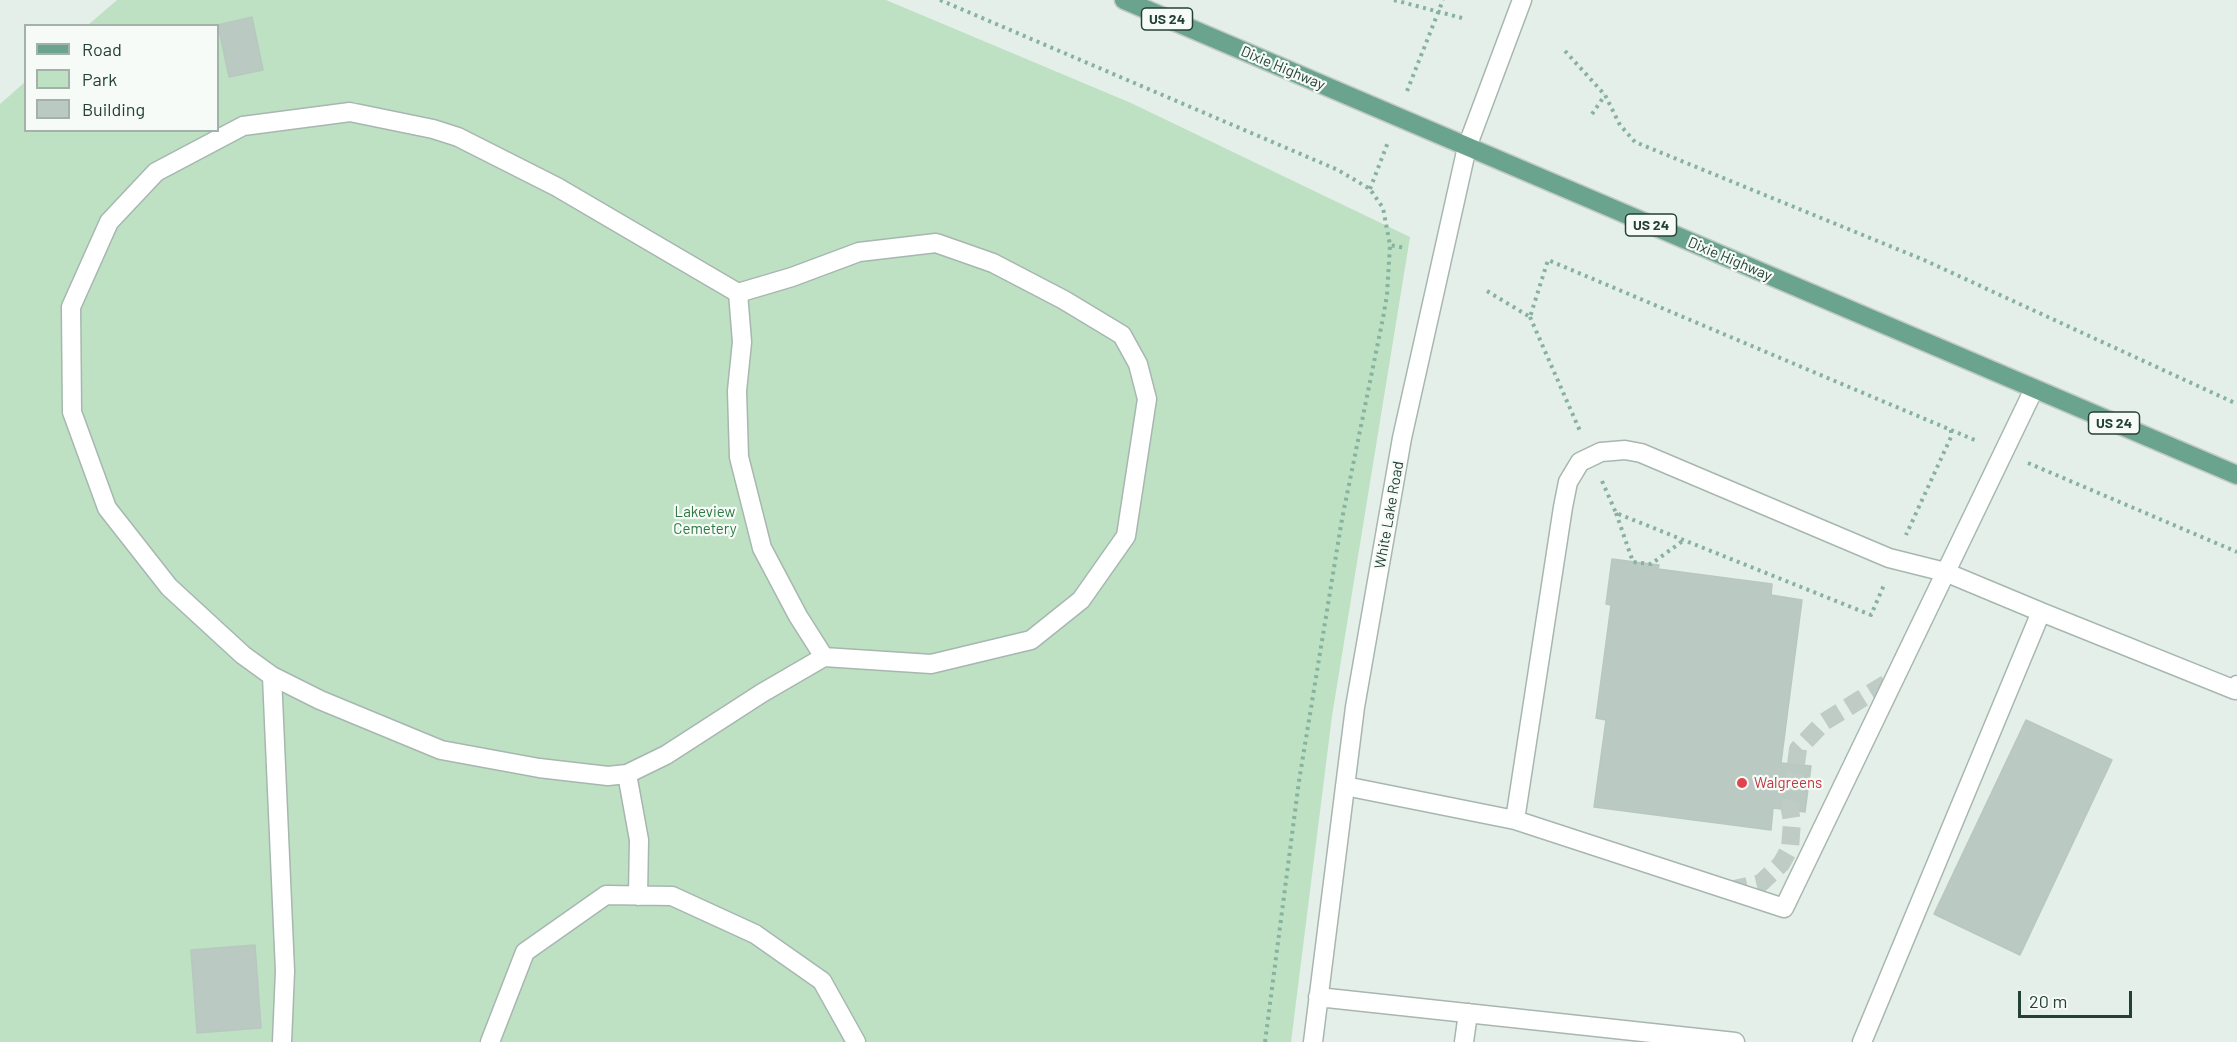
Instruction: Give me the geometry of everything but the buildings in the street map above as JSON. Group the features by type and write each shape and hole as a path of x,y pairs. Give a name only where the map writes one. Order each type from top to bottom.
{"main road":[{"name":"Dixie Highway","path":"1124,0 2237,476"}],"street":[{"name":"White Lake Road","path":"1313,1042 1355,707 1402,438 1467,147 1522,0"},
{"path":"350,112 433,129 459,137 556,187 738,293 792,277 860,252 936,243 993,263 1065,300 1122,335 1138,364 1147,399 1126,536 1081,600 1031,640 931,664 824,657 762,693 666,755 627,774 608,776 539,768 441,750 320,700 272,676 243,655 169,587 107,508 72,412 71,308 109,222 156,172 243,126 350,112"},
{"path":"738,293 742,342 737,391 739,457 762,548 798,616 824,657"},
{"path":"1345,786 1515,820 1784,908 2034,389"},
{"path":"1515,820 1568,482 1580,462 1601,452 1625,450 1641,453 1895,559 1945,572 2236,689"},
{"path":"1862,1042 2042,612"},
{"path":"272,676 285,971 282,1042"},
{"path":"627,774 639,840 638,896"},
{"path":"490,1042 525,952 606,895 672,896 755,934 822,981 856,1042"},
{"path":"1318,997 1735,1042"},
{"path":"1464,1042 1468,1013"}],"path":[{"path":"940,0 1338,170 1370,189 1383,208 1390,245 1387,295 1342,519 1299,781 1265,1042"},
{"path":"1394,0 1462,18"},
{"path":"1424,48 1443,0"},
{"path":"1565,51 1605,95 1620,125 1635,142 1924,260 2237,404"},
{"path":"1592,114 1605,95"},
{"path":"1390,245 1405,248"},
{"path":"1530,317 1548,260 2237,552"},
{"path":"1487,291 1530,317 1616,513 1633,562 1652,564 1685,540"},
{"path":"1616,513 1871,615 1951,438 1952,430"}],"green space":[{"name":"Lakeview Cemetery","path":"117,0 886,0 1131,103 1410,237 1332,716 1291,1042 0,1042 0,104 24,83 24,132 219,132 219,24 89,24"}],"tunnel":[{"path":"1730,890 1761,883 1781,864 1790,848 1792,822 1790,810 1798,749 1824,722 1895,678"}],"place":[{"name":"Walgreens","path":"1742,783"}]}
